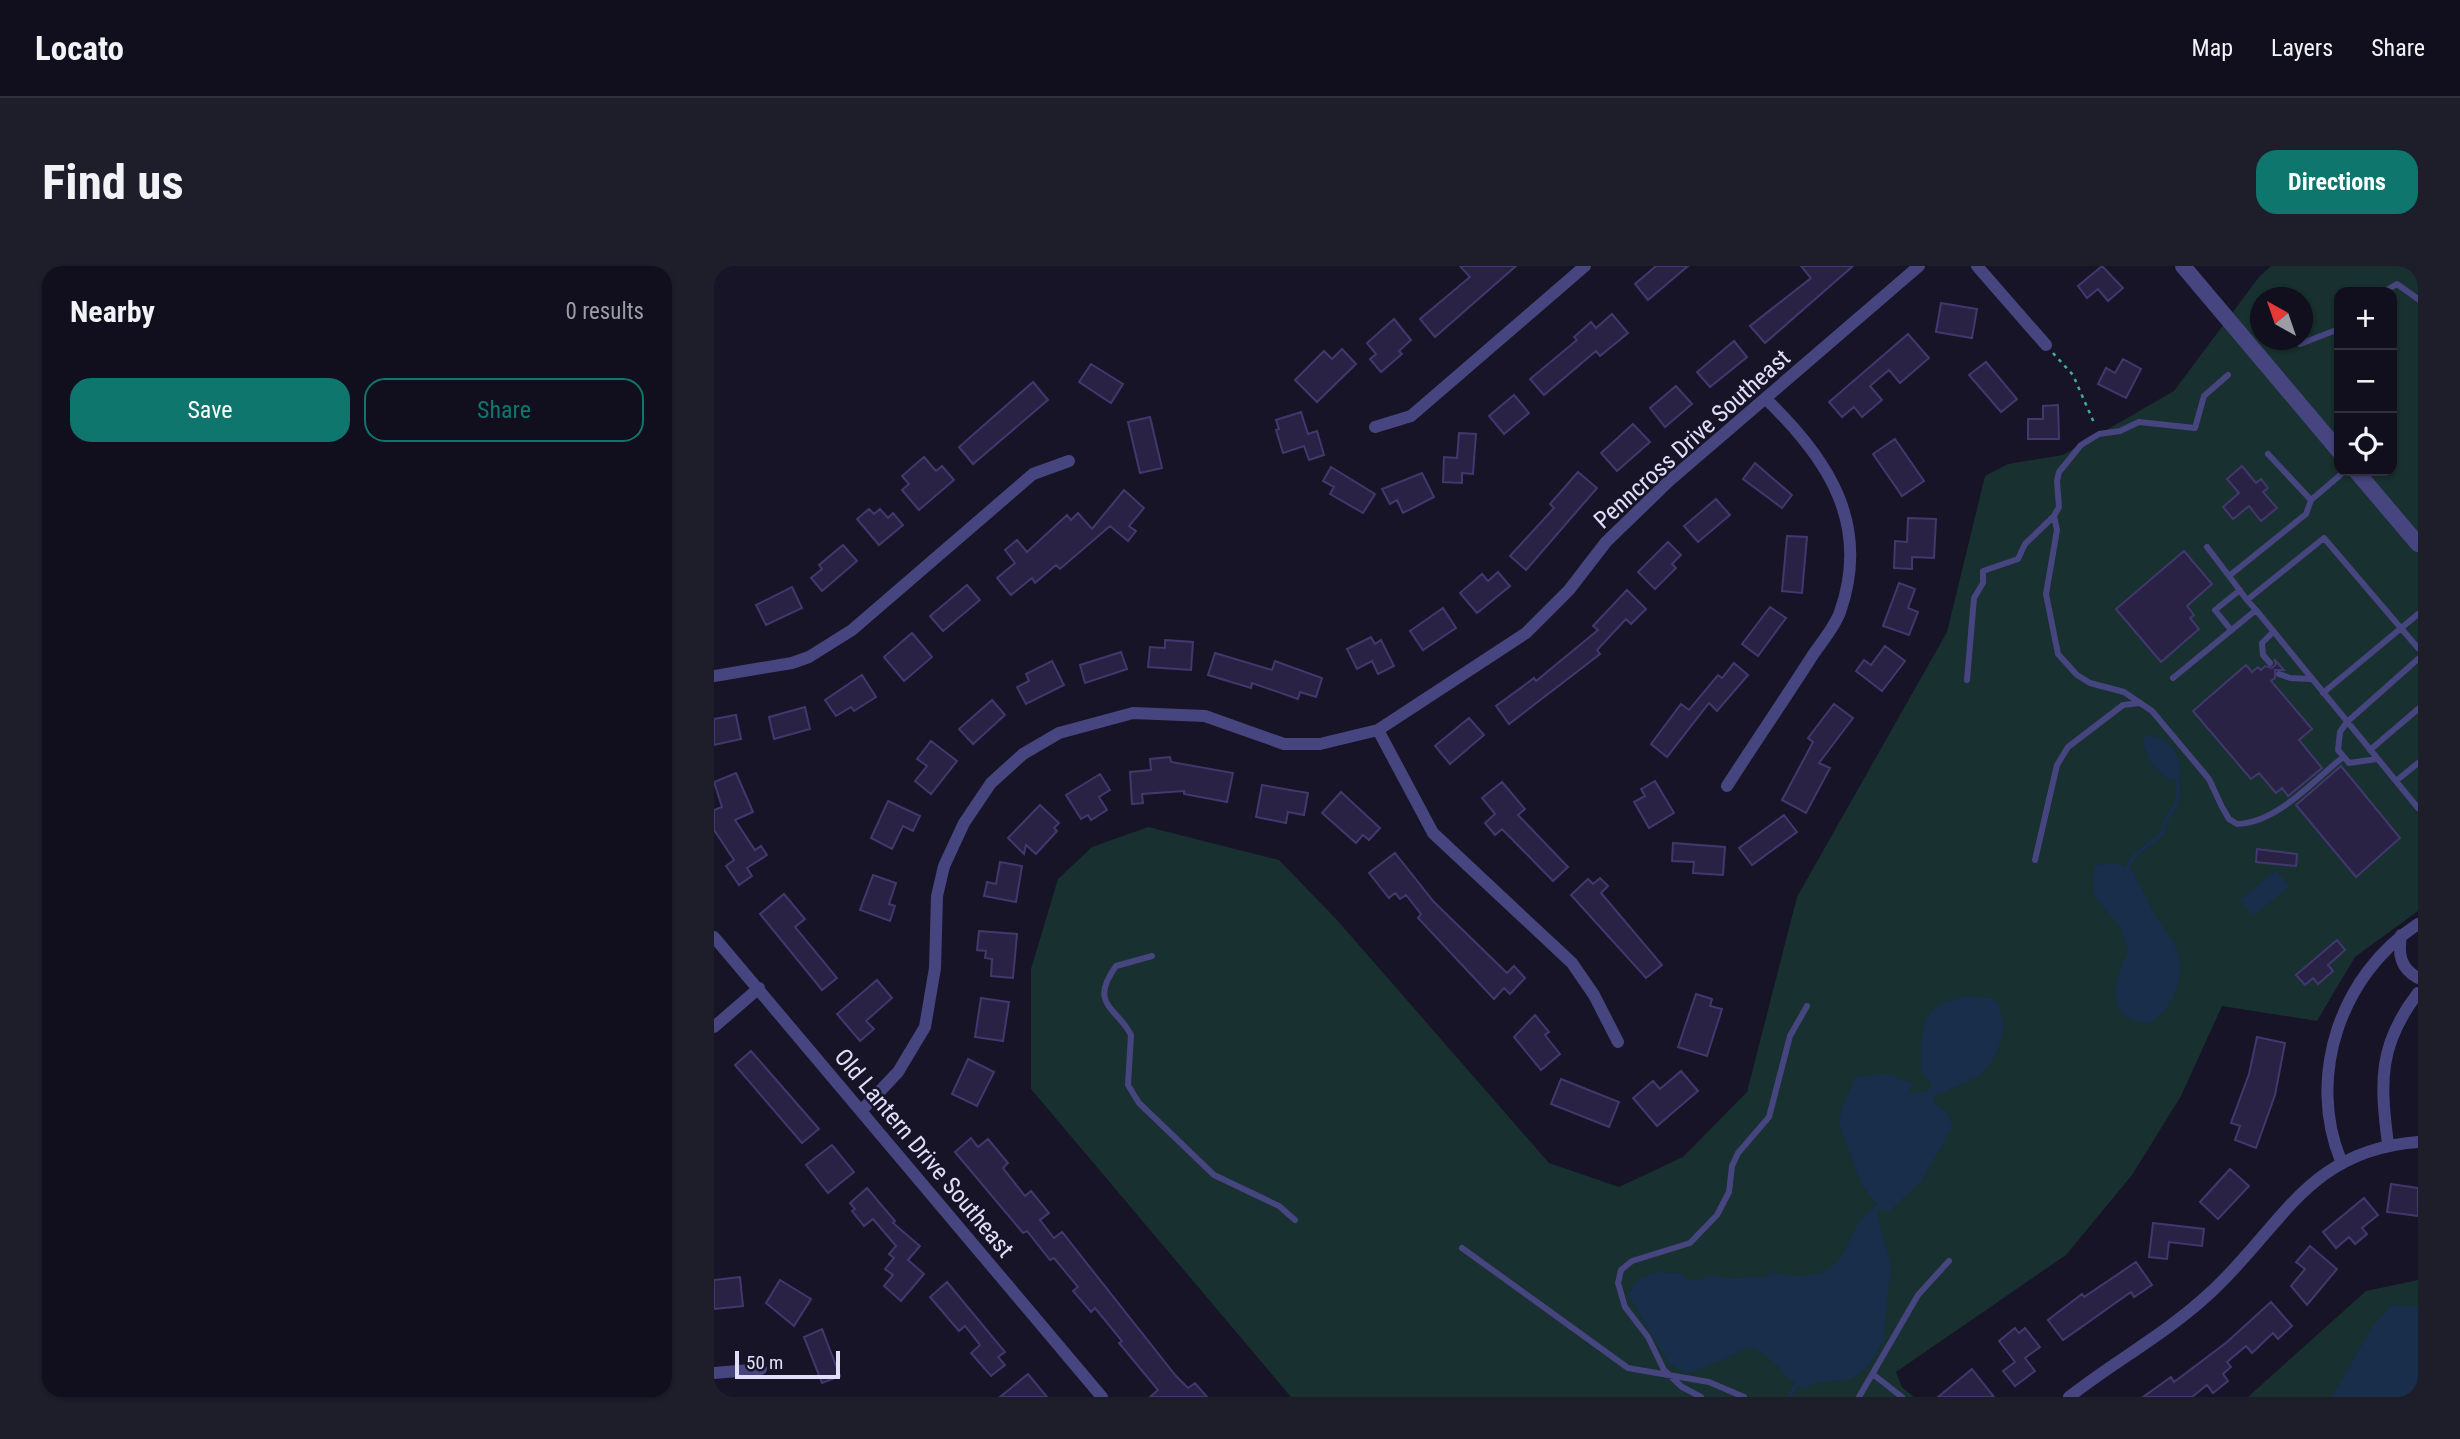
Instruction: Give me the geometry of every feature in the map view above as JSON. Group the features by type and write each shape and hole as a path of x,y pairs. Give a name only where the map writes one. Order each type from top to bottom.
{"street":[{"path":"1375,427 1411,416 1585,266"},
{"name":"Penncross Drive Southeast","path":"861,1111 898,1072 925,1027 935,968 937,896 944,866 964,823 992,783 1023,754 1059,733 1133,713 1205,716 1284,744 1320,744 1378,730 1526,633 1569,590 1606,542 1736,422 1767,400 1919,266"},
{"path":"1977,266 2046,345"},
{"path":"2183,266 2334,445"},
{"path":"1727,786 1840,613 1850,565 1849,528 1835,485 1824,464 1800,431 1767,400"},
{"path":"714,676 762,670 809,657 852,630 1033,474 1069,461"},
{"path":"2360,476 2418,544"},
{"path":"1378,730 1433,833 1572,963 1594,995 1618,1042"},
{"path":"2341,1161 2332,1139 2327,1108 2328,1068 2335,1035 2345,1008 2374,961 2401,935 2418,924"},
{"path":"2401,935 2398,951 2401,961 2405,969 2418,978"},
{"name":"Old Lantern Drive Southeast","path":"714,937 1102,1397"},
{"path":"714,1027 759,988"},
{"path":"2388,1144 2381,1088 2383,1072 2402,1015 2418,993"},
{"path":"2069,1397 2162,1332 2211,1293 2300,1192 2341,1161 2388,1144 2418,1142"},
{"path":"714,1373 761,1369"}],"lane":[{"path":"2392,287 2397,284 2418,299"},
{"path":"2313,339 2334,331"},
{"path":"1967,680 1974,598 1983,583 1983,571 2018,559 2025,544 2054,516 2059,507 2057,481 2062,465 2081,445 2099,434 2120,431 2139,422 2196,428 2204,396 2228,375"},
{"path":"2268,454 2311,500"},
{"path":"2229,576 2306,514 2311,500 2339,476"},
{"path":"2054,516 2057,530 2046,594 2058,654 2077,675 2090,683 2124,691 2161,720 2201,767 2229,819 2237,824 2248,824 2286,804 2342,758"},
{"path":"2247,600 2324,538 2418,648"},
{"path":"2207,547 2310,679 2418,808"},
{"path":"2231,631 2215,610 2240,590"},
{"path":"2173,678 2256,610"},
{"path":"2323,693 2418,614"},
{"path":"2270,663 2263,655 2262,643 2273,632"},
{"path":"2342,758 2338,741 2347,722 2418,659"},
{"path":"2279,674 2290,678 2310,679"},
{"path":"2035,860 2057,765 2068,747 2123,705 2142,704"},
{"path":"2370,750 2418,709"},
{"path":"2342,758 2357,764 2377,759"},
{"path":"2396,781 2418,763"},
{"path":"1152,956 1116,966 1106,991 1107,1008 1130,1035 1128,1085 1142,1106 1214,1175 1279,1206 1295,1220"},
{"path":"1701,1397 1682,1387 1664,1370 1648,1337 1625,1307 1618,1283 1621,1270 1632,1261 1690,1242 1717,1215 1729,1192 1732,1166 1738,1153 1769,1117 1790,1036 1807,1006"},
{"path":"1462,1248 1551,1315 1577,1329 1628,1368 1709,1382 1744,1397"},
{"path":"1859,1397 1919,1295 1949,1261"},
{"path":"1874,1375 1902,1397"}],"path":[{"path":"2046,345 2073,375 2099,434"}],"green space":[{"path":"2271,266 2418,266 2418,911 2355,957 2317,1021 2222,1006 2181,1096 2132,1175 2066,1255 1896,1372 1902,1387 1914,1397 1291,1397 1031,1089 1031,969 1058,879 1092,847 1148,827 1279,860 1337,920 1549,1163 1619,1187 1683,1157 1747,1092 1797,897 1947,632 1985,476 2008,464 2063,455 2174,391 2250,289 2250,350 2313,350 2313,287 2252,287"},
{"path":"2418,1280 2418,1397 2248,1397 2366,1291"}],"water":[{"path":"2145,736 2160,738 2171,746 2180,765 2181,772 2177,778 2169,780 2151,764 2143,744"},
{"path":"2115,863 2129,870 2139,882 2180,958 2181,969 2172,1000 2151,1023 2125,1016 2116,998 2118,975 2128,952 2120,928 2097,899 2093,886 2095,865"},
{"path":"2276,870 2290,886 2253,916 2240,900"},
{"path":"1966,996 1992,998 1998,1003 2004,1024 2001,1042 1991,1063 1978,1077 1934,1096 1933,1101 1946,1112 1953,1126 1922,1180 1888,1213 1883,1208 1877,1214 1891,1266 1883,1342 1869,1365 1852,1379 1814,1383 1805,1390 1765,1355 1750,1347 1694,1372 1686,1373 1669,1364 1628,1294 1637,1280 1656,1272 1680,1273 1688,1280 1698,1281 1710,1275 1725,1278 1767,1277 1771,1272 1798,1276 1818,1273 1831,1267 1840,1259 1865,1215 1878,1205 1862,1186 1840,1127 1842,1108 1847,1095 1856,1077 1887,1074 1912,1083 1909,1093 1928,1091 1932,1083 1923,1075 1921,1064 1925,1022 1934,1009"},
{"path":"2392,1305 2418,1307 2418,1397 2332,1397 2372,1327"}],"building":[{"path":"1460,266 1516,266 1435,337 1420,319 1470,277"},
{"path":"1656,266 1688,266 1648,300 1635,284"},
{"path":"1801,266 1853,266 1765,343 1750,326 1811,278"},
{"path":"2102,266 2123,288 2108,301 2098,289 2087,298 2078,286"},
{"path":"1941,303 1977,309 1972,338 1936,332"},
{"path":"1612,314 1628,333 1600,356 1596,351 1544,395 1530,379 1577,340 1574,337 1591,322 1596,328"},
{"path":"1394,319 1411,340 1399,351 1402,354 1381,372 1370,359 1376,354 1367,343"},
{"path":"1908,334 1929,358 1900,383 1889,370 1870,386 1882,400 1862,417 1854,407 1842,417 1829,402"},
{"path":"1734,341 1747,357 1710,387 1697,372"},
{"path":"1342,349 1356,364 1317,402 1295,380 1324,351 1332,359"},
{"path":"2123,359 2141,369 2126,398 2098,384 2106,368 2115,373"},
{"path":"1986,362 2017,399 2001,412 1969,375"},
{"path":"1091,364 1123,384 1111,403 1079,382"},
{"path":"1033,382 1048,400 973,464 959,447"},
{"path":"1676,386 1692,404 1665,427 1650,408"},
{"path":"1514,395 1529,413 1504,434 1489,416"},
{"path":"2058,405 2059,439 2028,439 2028,419 2043,419 2043,406"},
{"path":"1301,412 1308,434 1317,431 1324,455 1309,460 1304,446 1283,453 1276,420"},
{"path":"1150,417 1162,468 1140,473 1128,422"},
{"path":"1633,424 1650,442 1617,471 1601,453"},
{"path":"1459,433 1476,434 1473,474 1462,473 1462,483 1443,482 1444,457 1457,458"},
{"path":"1895,439 1924,481 1902,496 1873,454"},
{"path":"924,457 936,471 942,466 954,480 919,510 902,490 909,484 902,476"},
{"path":"1755,463 1792,495 1782,508 1743,479"},
{"path":"2242,466 2256,483 2261,479 2268,488 2263,492 2277,508 2261,521 2249,506 2233,519 2223,507 2239,493 2227,479"},
{"path":"1331,467 1375,494 1363,513 1330,494 1334,487 1323,481"},
{"path":"1578,472 1597,488 1526,570 1510,556 1554,508 1550,504"},
{"path":"1422,473 1434,497 1403,513 1397,500 1390,504 1382,489"},
{"path":"1124,490 1144,508 1129,526 1136,531 1128,541 1110,526 1060,569 1056,565 1035,583 1032,578 1011,595 997,578 1015,563 1005,550 1017,540 1027,552 1067,515 1071,520 1078,513 1092,529"},
{"path":"1716,499 1730,515 1698,542 1684,526"},
{"path":"869,509 874,514 880,509 888,518 893,513 903,525 879,545 857,519"},
{"path":"1908,518 1936,519 1934,558 1912,557 1912,569 1894,568 1895,541 1907,542"},
{"path":"1787,536 1807,537 1802,593 1782,591"},
{"path":"1668,542 1681,555 1672,564 1676,568 1655,589 1638,572"},
{"path":"843,545 857,561 822,591 811,578 822,569 819,565"},
{"path":"2184,551 2212,584 2187,606 2194,615 2190,618 2199,629 2161,662 2116,609"},
{"path":"1498,572 1510,586 1477,613 1460,593 1482,574 1488,581"},
{"path":"1899,583 1915,589 1908,608 1918,612 1909,635 1883,626"},
{"path":"967,585 980,600 943,631 930,616"},
{"path":"792,587 802,608 766,625 756,605"},
{"path":"1627,590 1646,609 1631,624 1626,619 1597,650 1600,654 1509,724 1496,706 1534,678 1536,681 1598,630 1593,626"},
{"path":"1770,607 1786,618 1758,656 1742,644"},
{"path":"1443,608 1456,628 1423,650 1410,631"},
{"path":"912,633 932,657 904,681 884,657"},
{"path":"1371,637 1375,644 1381,640 1394,666 1378,674 1372,661 1357,669 1347,649"},
{"path":"1165,640 1193,642 1191,670 1148,667 1150,647 1165,648"},
{"path":"1885,646 1905,661 1882,691 1856,671 1864,660 1871,665"},
{"path":"1121,652 1127,669 1085,683 1080,665"},
{"path":"1215,653 1272,670 1275,661 1322,678 1316,697 1300,692 1298,699 1252,683 1251,688 1208,675"},
{"path":"2274,659 2284,670 2275,670 2275,678 2271,681 2312,729 2299,740 2322,768 2288,796 2282,788 2276,793 2259,773 2251,779 2193,711 2246,665 2252,672 2258,667 2261,670 2265,666 2272,668 2276,664"},
{"path":"1052,661 1064,685 1026,704 1017,687 1029,681 1026,674"},
{"path":"1734,663 1748,675 1717,711 1709,703 1667,757 1651,744 1681,704 1689,710 1718,675 1722,678"},
{"path":"862,675 876,697 854,711 851,707 836,716 825,700"},
{"path":"992,700 1005,715 973,744 959,729"},
{"path":"1834,704 1853,718 1819,763 1830,768 1806,813 1782,800 1813,742 1808,738"},
{"path":"805,707 810,729 774,739 769,717"},
{"path":"736,715 741,739 714,745 714,719"},
{"path":"1469,718 1484,735 1450,764 1435,746"},
{"path":"931,741 957,761 931,794 915,781 927,766 917,759"},
{"path":"1170,757 1171,762 1233,773 1227,802 1184,794 1184,791 1142,794 1143,803 1132,804 1130,772 1151,770 1150,759"},
{"path":"2341,766 2400,838 2356,877 2296,805"},
{"path":"736,773 753,812 735,820 755,850 761,846 767,855 747,868 752,876 739,885 726,866 734,860 714,830 714,810 722,807 714,782"},
{"path":"1100,774 1110,790 1099,797 1107,810 1091,820 1088,815 1081,819 1066,795"},
{"path":"1655,781 1674,813 1649,828 1634,802 1645,796 1641,789"},
{"path":"1502,782 1525,809 1518,815 1568,867 1553,881 1502,829 1495,835 1485,823 1495,814 1482,798"},
{"path":"1262,785 1308,793 1304,815 1288,812 1286,823 1256,817"},
{"path":"1341,792 1380,828 1369,840 1363,835 1356,843 1322,813"},
{"path":"888,801 920,816 913,831 903,826 892,849 871,838"},
{"path":"1040,805 1059,823 1054,828 1057,831 1036,854 1026,845 1024,854 1008,838"},
{"path":"1784,815 1797,832 1752,865 1739,848"},
{"path":"1673,843 1725,847 1723,875 1693,873 1694,862 1672,861"},
{"path":"2257,849 2297,854 2296,866 2256,862"},
{"path":"1395,853 1434,902 1507,973 1514,966 1525,978 1510,994 1504,988 1494,999 1418,918 1421,914 1406,895 1400,899 1395,893 1389,898 1369,873"},
{"path":"1000,862 1022,866 1016,902 984,896 987,882 996,884"},
{"path":"873,875 896,883 889,904 895,906 890,921 860,910"},
{"path":"1600,878 1608,886 1601,893 1662,965 1646,978 1571,895 1588,879 1593,884"},
{"path":"784,894 805,919 795,927 837,978 822,990 760,914"},
{"path":"979,931 1017,934 1013,978 991,976 992,959 985,958 986,951 977,950"},
{"path":"2337,940 2345,950 2328,965 2333,971 2318,984 2313,978 2305,985 2296,975"},
{"path":"877,980 892,998 866,1021 874,1029 860,1041 837,1014"},
{"path":"1696,994 1712,999 1710,1006 1722,1009 1707,1056 1678,1047"},
{"path":"981,998 1009,1002 1003,1041 975,1037"},
{"path":"1535,1015 1549,1032 1545,1035 1560,1054 1541,1070 1514,1037"},
{"path":"2257,1037 2285,1043 2275,1095 2256,1148 2235,1140 2240,1126 2231,1123 2249,1074"},
{"path":"751,1051 819,1129 802,1143 735,1065"},
{"path":"968,1059 994,1072 977,1106 952,1094"},
{"path":"1681,1071 1698,1091 1657,1126 1633,1098 1653,1081 1660,1089"},
{"path":"1561,1079 1619,1102 1609,1127 1551,1104"},
{"path":"971,1138 978,1147 988,1139 1008,1163 1003,1168 1025,1196 1031,1191 1049,1213 1040,1220 1054,1238 1062,1232 1176,1376 1188,1388 1195,1383 1207,1397 1150,1397 1158,1390 1119,1343 1122,1341 1095,1308 1091,1312 1073,1291 1078,1287 1054,1258 1050,1260 1027,1231 1023,1233 955,1152"},
{"path":"832,1145 854,1172 828,1193 806,1165"},
{"path":"2230,1169 2249,1186 2218,1219 2200,1202"},
{"path":"2391,1184 2418,1188 2418,1216 2387,1212"},
{"path":"867,1188 895,1221 893,1223 920,1246 908,1260 924,1274 901,1301 884,1286 893,1275 885,1269 894,1258 889,1254 896,1246 873,1219 864,1226 852,1211 855,1209 850,1203"},
{"path":"2364,1198 2378,1215 2362,1228 2367,1234 2355,1244 2349,1237 2336,1248 2323,1232"},
{"path":"2153,1223 2204,1229 2202,1246 2169,1242 2167,1259 2149,1257"},
{"path":"2310,1246 2337,1269 2307,1305 2291,1286 2305,1269 2296,1262"},
{"path":"2136,1262 2152,1285 2134,1297 2131,1292 2063,1340 2048,1320 2082,1294 2084,1297"},
{"path":"740,1277 743,1306 714,1309 714,1280"},
{"path":"780,1280 811,1299 794,1326 766,1303"},
{"path":"947,1282 1005,1352 998,1357 1005,1365 991,1376 971,1353 980,1345 965,1326 959,1331 930,1297"},
{"path":"2271,1302 2292,1326 2278,1339 2273,1333 2252,1353 2246,1346 2227,1362 2231,1367 2223,1374 2228,1381 2213,1393 2207,1385 2192,1397 2143,1397 2171,1377 2174,1382 2227,1342"},
{"path":"2015,1328 2019,1333 2025,1328 2040,1347 2025,1358 2035,1371 2015,1386 2003,1371 2015,1362 1999,1341"},
{"path":"822,1329 840,1376 822,1383 804,1337"},
{"path":"1972,1369 1994,1397 1938,1397"},
{"path":"1028,1374 1047,1397 1000,1397"}],"waterway":[{"path":"2132,874 2126,868 2135,855 2162,834 2178,796 2177,778"},
{"path":"1789,1397 1796,1385"}]}
